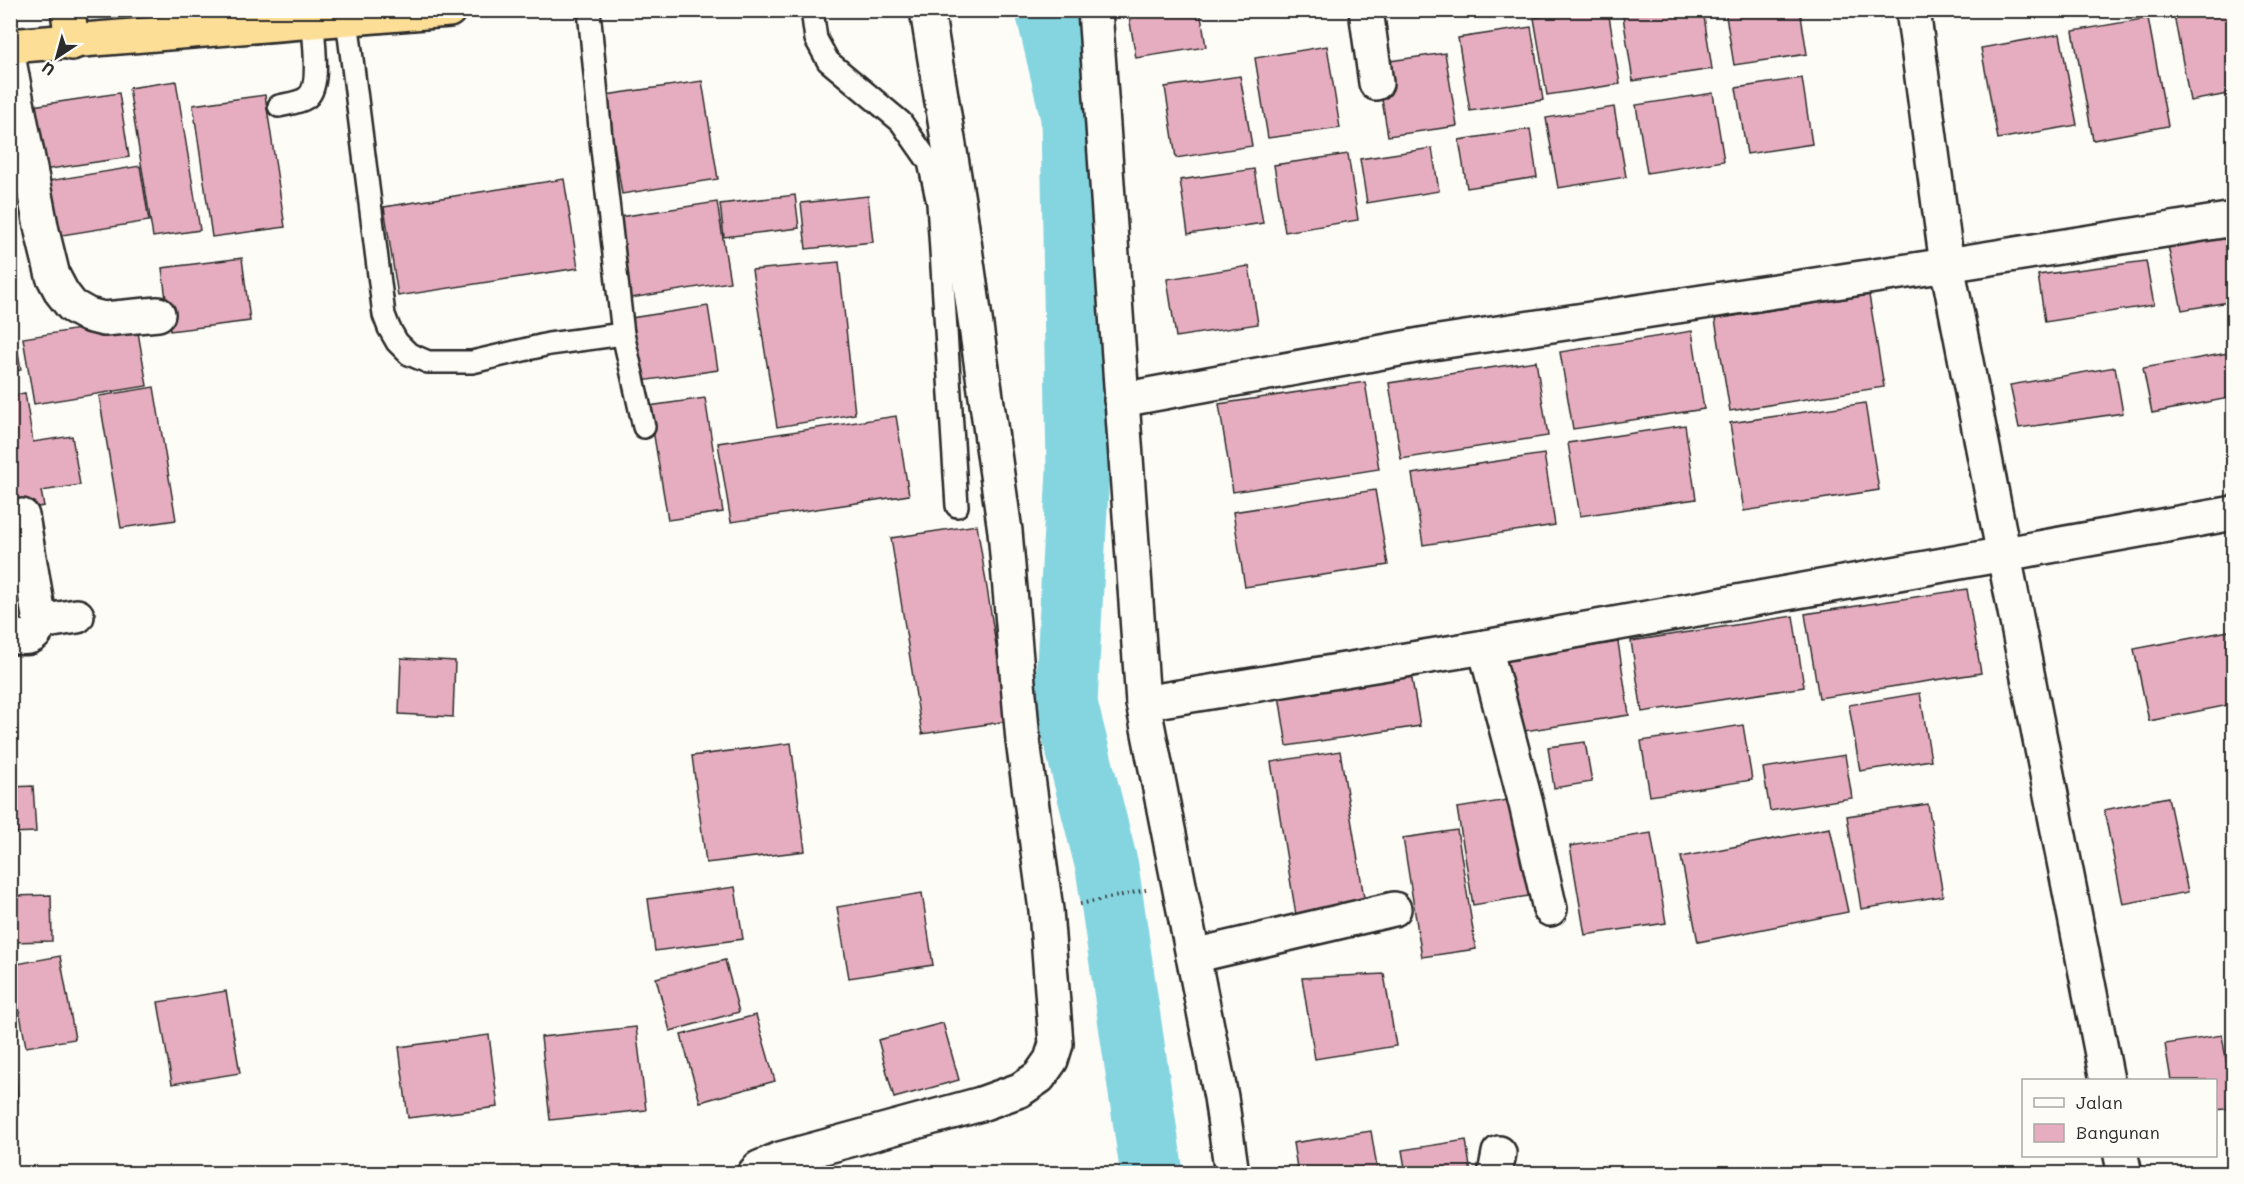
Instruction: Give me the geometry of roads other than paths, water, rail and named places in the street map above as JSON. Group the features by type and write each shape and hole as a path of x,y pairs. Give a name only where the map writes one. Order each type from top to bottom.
{"highway":[{"path":"68,10 72,43"},
{"path":"10,46 72,43 449,10"}],"street":[{"path":"754,1173 759,1168 780,1159 981,1104 1020,1090 1039,1077 1051,1060 1056,1044 1046,910 1023,741 1005,531 960,213 927,10"},
{"path":"1095,10 1143,703 1221,1097 1232,1173"},
{"path":"1366,10 1376,82"},
{"path":"1913,10 1947,265 2106,1079"},
{"path":"10,66 42,231 53,276 62,293 72,306 88,315 104,319 158,314"},
{"path":"1121,400 1426,344 2234,219"},
{"path":"1143,703 1485,647 2234,513"},
{"path":"10,635 32,637 38,630 40,622 22,516"},
{"path":"40,622 77,616"},
{"path":"1485,647 1526,804 1550,909"},
{"path":"1193,956 1394,909"},
{"path":"2121,1157 2125,1173"}],"lane":[{"path":"589,10 622,334 644,427"},
{"path":"812,10 816,39 828,61 901,122 929,162 938,203 957,506"},
{"path":"347,19 384,315 397,342 409,354 428,362 472,362 549,344 622,334"},
{"path":"279,106 305,99 313,91 316,80 312,22"}],"waterway":[{"path":"1047,10 1072,117 1078,469 1066,704 1107,867 1152,1174"}]}
